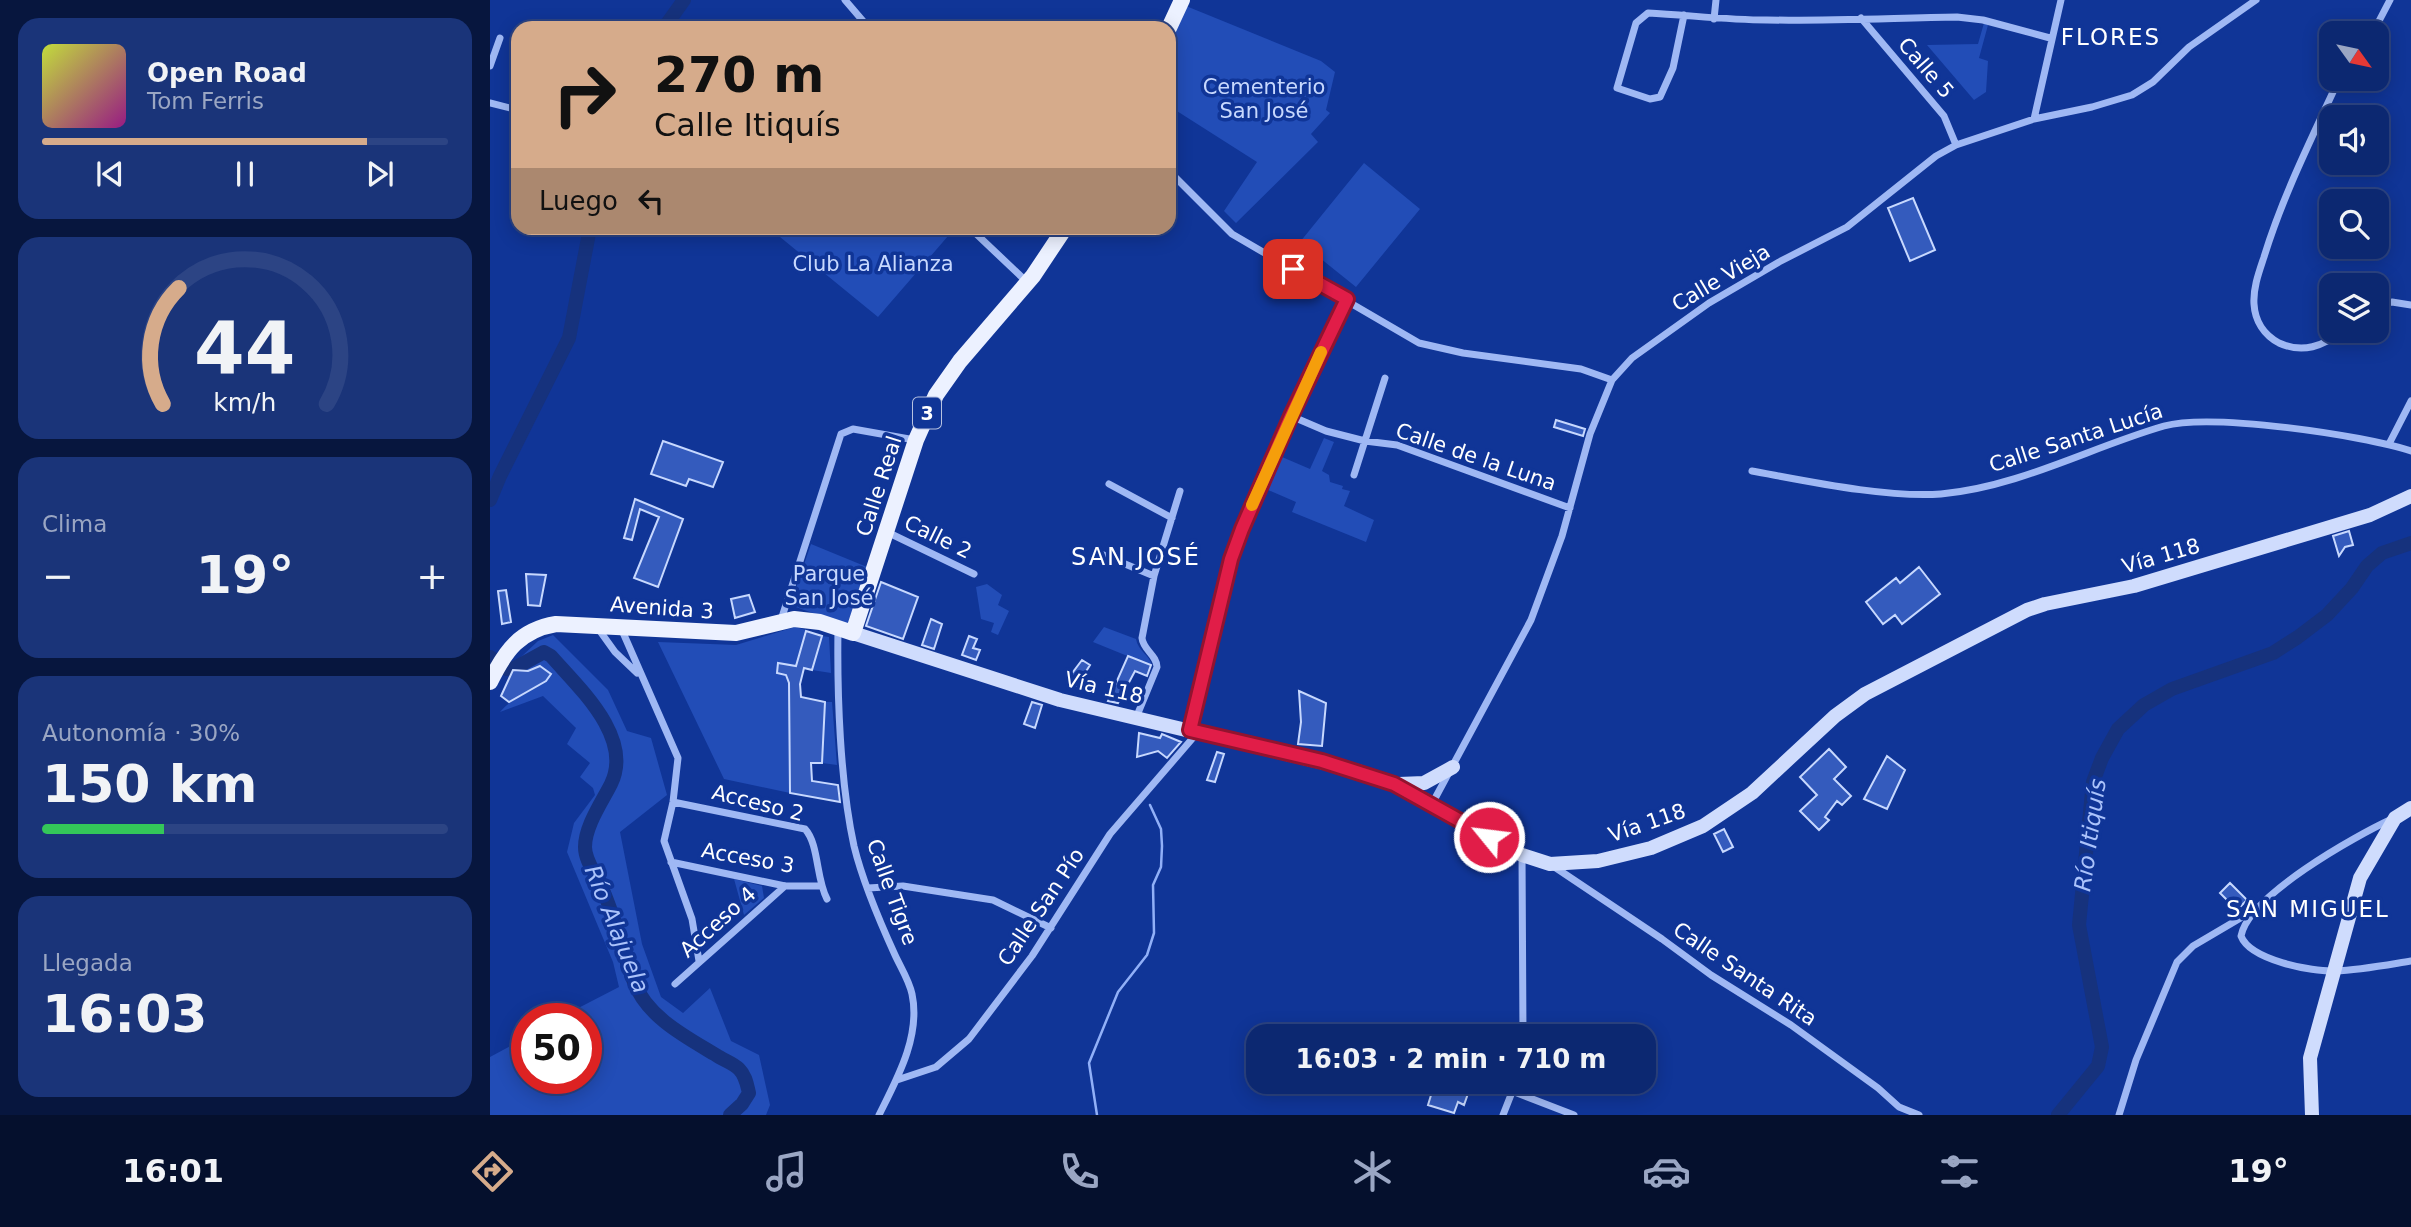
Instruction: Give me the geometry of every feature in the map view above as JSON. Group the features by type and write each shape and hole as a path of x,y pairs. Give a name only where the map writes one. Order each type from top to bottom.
{"main road":[{"path":"1172,21 1182,0"},
{"name":"Calle Real","path":"845,630 886,532 916,440 936,395 960,361 1028,283 1060,235"},
{"name":"Vía 118","path":"845,630 992,680 1136,718 1322,761 1394,784 1522,855 1550,864 1570,864 1626,855 1703,826 1752,793 1835,716 1865,694 2027,610 2134,586 2370,514 2411,496"},
{"name":"Avenida 3","path":"496,669 513,643 536,629 556,624 736,634 750,632 781,620 806,619 845,630"},
{"path":"1394,784 1424,783 1453,767"},
{"path":"2312,1115 2310,1058 2360,878 2395,818 2411,808"}],"street":[{"path":"845,0 863,21"},
{"path":"1714,19 1716,0"},
{"path":"2034,120 2050,38 2061,0"},
{"name":"Calle Vieja","path":"1432,804 1531,620 1570,508 1590,434 1612,380 1645,346 1695,312 1779,262 1847,227 1921,166 1956,145 2034,120 2092,107 2144,88 2189,47 2256,0"},
{"path":"2379,21 2390,0"},
{"path":"1684,15 1673,68 1660,97 1650,99 1617,88 1636,23 1648,13 1684,15 1714,19 1957,17 1983,20 2050,38"},
{"name":"Calle 5","path":"1861,19 1940,111 1950,127 1956,145"},
{"path":"490,66 500,38"},
{"path":"2323,343 2306,348 2283,345 2273,340 2260,326 2253,302 2256,282 2281,205 2333,91"},
{"path":"490,103 511,108"},
{"path":"1176,179 1232,234 1419,343 1464,353 1581,369 1612,380"},
{"path":"977,235 1028,283"},
{"path":"1194,731 1231,559 1291,416 1347,299"},
{"path":"2389,303 2411,305"},
{"path":"1354,475 1385,378"},
{"path":"2389,444 2411,401"},
{"name":"Calle de la Luna","path":"1291,416 1326,431 1364,441 1397,445 1570,508"},
{"name":"Calle Santa Lucía","path":"1752,471 1894,492 1941,494 1998,483 2177,424 2234,423 2389,444 2411,451"},
{"path":"781,620 839,438 845,431 853,429 916,440"},
{"path":"1109,484 1172,518"},
{"path":"1136,718 1157,667 1157,662 1143,644 1142,638 1154,576 1181,491"},
{"name":"Calle 2","path":"886,532 974,574"},
{"path":"1101,554 1154,576"},
{"path":"596,625 615,652 642,679"},
{"path":"620,626 678,758 673,802 664,841 692,919 699,961"},
{"name":"Calle Tigre","path":"845,630 838,678 850,824 868,888 912,995 909,1045 897,1080 880,1115"},
{"name":"Calle San Pío","path":"897,1080 936,1067 958,1050 1051,928 1110,834 1194,731"},
{"name":"Acceso 2","path":"673,802 805,829 811,840 820,886 827,899"},
{"path":"2119,1115 2136,1060 2177,962 2193,946 2253,911 2306,869 2368,830 2395,818"},
{"path":"1522,855 1523,1024"},
{"name":"Acceso 3","path":"671,862 785,886 820,886"},
{"name":"Calle Santa Rita","path":"1550,864 1711,975 1791,1025 1878,1088 1900,1111 1919,1115"},
{"name":"Acceso 4","path":"675,984 785,886"},
{"path":"868,888 903,886 993,900 1051,928"},
{"path":"2253,911 2245,922 2241,936 2250,948 2269,958 2332,971 2411,961"},
{"path":"1503,1115 1511,1094"},
{"path":"1520,1094 1574,1115"}],"green space":[{"name":"Cementerio San José","path":"1186,6 1321,61 1335,72 1326,110 1330,113 1311,134 1318,142 1236,223 1224,211 1257,162 1176,110 1176,27"},
{"path":"1984,23 1988,25 1979,58 1988,61 1986,92 1974,100 1927,45 1978,44"},
{"path":"1364,163 1420,209 1356,287 1300,242"},
{"name":"Club La Alianza","path":"778,235 949,235 878,317"},
{"path":"1324,438 1334,442 1322,471 1329,475 1330,482 1350,491 1344,506 1374,520 1366,542 1292,512 1296,502 1268,490 1282,457 1310,469"},
{"name":"Parque San José","path":"811,544 867,567 847,625 790,605"},
{"path":"987,584 1002,595 998,605 1009,611 998,635 991,632 994,623 981,619 976,587"},
{"path":"795,627 806,630 796,666 779,663 777,673 786,675 789,683 790,793 724,779 658,642 736,645"},
{"path":"1104,627 1136,639 1152,666 1093,642"},
{"path":"553,635 608,690 627,731 651,738 667,795 620,832 642,944 661,997 683,1013 710,988 731,1041 759,1055 770,1105 766,1115 490,1115 490,1057 511,1046 511,1094 602,1094 602,1003 588,1003 619,987 613,962 567,852 574,823 595,795 593,788 580,777 590,763 567,744 576,728 543,696 500,712 551,675 528,671 505,672 538,641"},
{"path":"822,636 829,637 831,673 812,670"},
{"path":"825,702 832,702 837,765 822,763"},
{"path":"734,879 762,886 764,898 744,915"}],"building":[{"path":"1913,198 1935,250 1910,261 1888,208"},
{"path":"1556,420 1585,429 1583,436 1554,427"},
{"path":"663,441 723,462 713,487 689,479 686,486 651,474"},
{"path":"635,499 683,519 658,587 634,578 659,517 640,509 632,540 624,538"},
{"path":"2349,531 2353,545 2345,547 2339,556 2333,536"},
{"path":"1919,567 1940,594 1902,624 1895,615 1883,624 1866,602 1896,578 1900,583"},
{"path":"526,574 546,575 540,606 528,605"},
{"path":"881,582 918,597 903,639 866,626"},
{"path":"506,590 511,622 502,624 498,591"},
{"path":"749,595 755,612 735,618 731,599"},
{"path":"931,619 942,624 934,649 922,645"},
{"path":"806,631 822,636 812,670 804,668 800,684 801,697 825,702 822,763 811,763 812,781 838,785 840,802 790,793 789,683 786,675 777,673 778,663 796,666"},
{"path":"969,636 977,639 973,648 980,650 976,660 962,655"},
{"path":"1128,656 1151,665 1147,676 1135,671 1118,703 1108,701"},
{"path":"1082,660 1090,665 1077,686 1067,680"},
{"path":"540,666 551,674 546,681 509,702 501,696 513,670 528,671"},
{"path":"1299,691 1326,703 1322,746 1298,744 1301,722"},
{"path":"1032,702 1042,705 1035,728 1024,724"},
{"path":"1139,733 1160,738 1162,734 1181,742 1167,758 1158,751 1137,757"},
{"path":"1829,749 1846,767 1834,779 1851,796 1842,805 1837,801 1825,817 1829,820 1819,830 1800,811 1817,795 1800,777"},
{"path":"1217,752 1224,754 1215,782 1207,780"},
{"path":"1887,756 1905,770 1887,809 1864,799"},
{"path":"1724,829 1733,847 1723,852 1714,834"},
{"path":"2230,883 2247,900 2237,910 2220,893"},
{"path":"1431,1094 1468,1094 1464,1105 1458,1102 1454,1113 1428,1105"}],"waterway":[{"name":"Río Alajuela","path":"669,21 684,0"},
{"name":"Río Alajuela","path":"490,500 569,338 589,235"},
{"name":"Río Itiquís","path":"2058,1115 2098,1066 2102,1047 2079,925 2093,782 2118,729 2144,705 2172,689 2273,653 2327,615 2352,588 2367,566 2382,553 2411,543"},
{"name":"Río Alajuela","path":"490,657 507,669 515,668 544,652 551,656 588,698 609,731 615,749 616,766 611,784 588,831 586,856 605,894 629,970 648,1006 669,1025 734,1065 743,1075 749,1093 730,1115"},
{"path":"1097,1115 1089,1063 1118,992 1147,955 1154,933 1153,885 1161,867 1162,846 1161,829 1150,805"}],"slow traffic":[{"path":"1252,505 1321,352"}],"district":[{"name":"FLORES","path":"2111,37"},
{"name":"SAN JOSÉ","path":"1136,557"},
{"name":"SAN MIGUEL","path":"2308,909"}],"route":[{"path":"1293,269 1347,299 1291,416 1231,559 1190,730 1358,771 1406,789 1489,837"}]}
